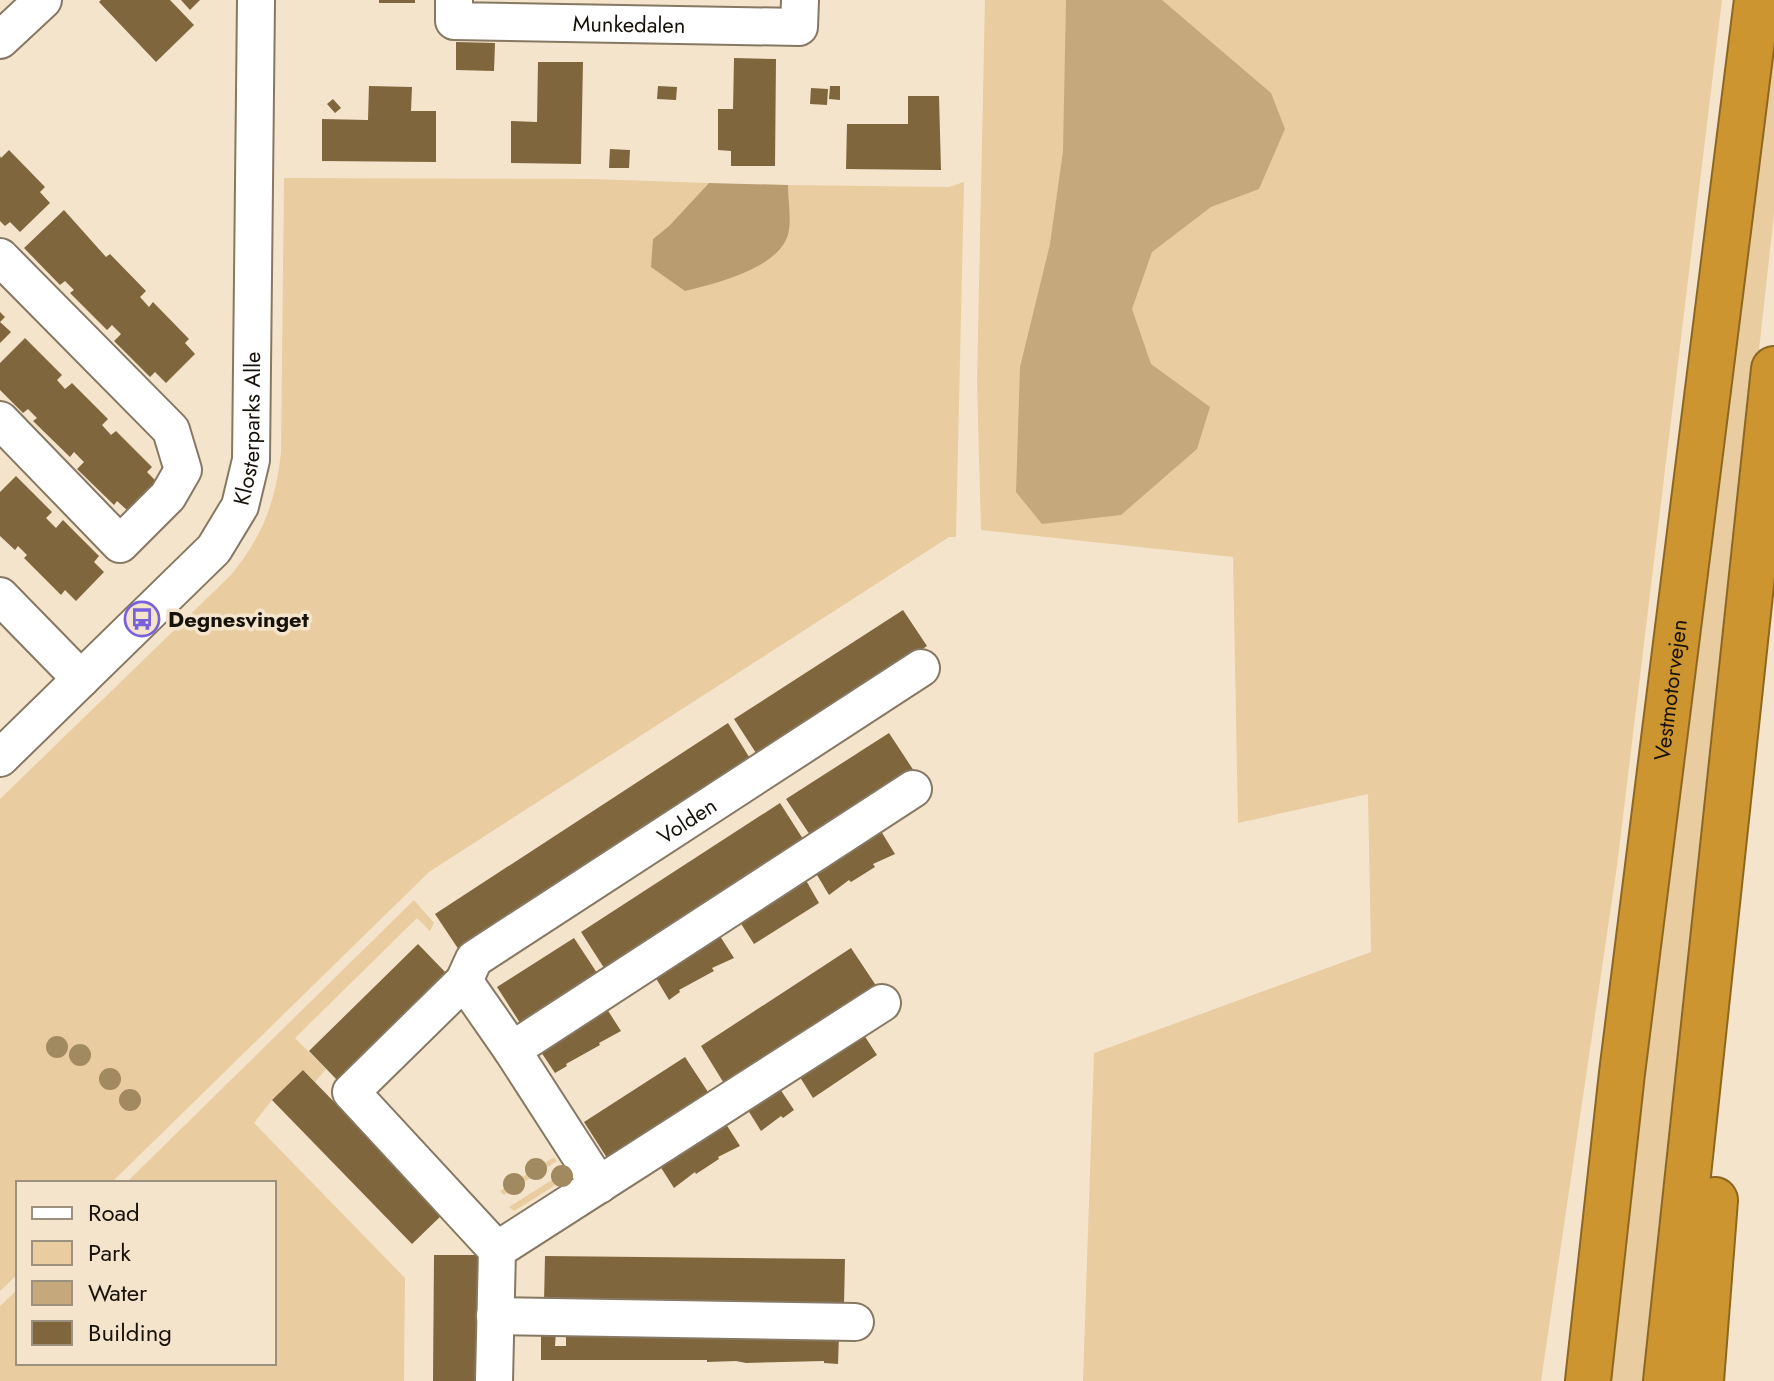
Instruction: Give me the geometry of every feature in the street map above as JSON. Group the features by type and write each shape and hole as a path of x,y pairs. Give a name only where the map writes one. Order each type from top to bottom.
{"highway":[{"name":"Vestmotorvejen","path":"1588,1381 1622,1073 1757,0"},
{"path":"1666,1381 1774,369"},
{"path":"1701,1381 1727,1033 1713,945"},
{"path":"1562,1381 1583,1240 1622,1073"}],"street":[{"path":"0,40 43,0"},
{"name":"Klosterparks Alle","path":"0,758 214,549 228,529 247,485 251,460 256,0"},
{"name":"Munkedalen","path":"454,0 454,21 799,27 800,0"},
{"path":"0,257 171,430 183,470 168,496 120,544 0,420"},
{"path":"0,596 81,679"},
{"name":"Volden","path":"497,1250 351,1092 464,981 474,959 921,668"},
{"path":"512,1050 913,789"},
{"path":"464,981 599,1185"},
{"path":"494,1381 497,1250 882,1003"},
{"path":"495,1316 855,1322"}],"green space":[{"path":"985,0 1722,0 1617,866 1541,1381 1083,1381 1094,1053 1371,952 1368,794 1238,823 1233,557 981,530 977,382"},
{"path":"1774,0 1774,214 1645,1381 1609,1381 1637,1131"},
{"path":"284,178 593,179 709,183 653,239 789,232 788,185 949,187 964,182 956,537 949,537 429,872 113,1181 16,1181 16,1276 0,1291 0,799 231,575 266,518 281,453"},
{"path":"414,900 434,923 430,931 417,918 295,1038 326,1069 315,1082 303,1070 254,1123 405,1278 404,1381 0,1381 0,1306 16,1291 16,1365 276,1365 276,1181 128,1181"},
{"path":"554,1157 557,1161 504,1195 500,1191"},
{"path":"563,1173 567,1178 514,1211 509,1207"}],"shaded area":[{"path":"709,183 788,185 789,230 775,254 762,263 731,278 685,291 651,267 653,239"}],"water":[{"path":"1066,0 1162,0 1271,93 1285,129 1259,189 1211,207 1152,252 1132,309 1151,364 1210,407 1197,449 1121,515 1042,524 1016,492 1020,367 1050,244 1063,151"}],"building":[{"path":"170,0 194,25 156,62 99,2"},
{"path":"181,0 200,0 190,10"},
{"path":"379,0 415,0 415,3 379,3"},
{"path":"456,42 495,43 494,71 456,70"},
{"path":"734,58 776,59 775,166 731,166 731,151 718,150 718,109 733,109"},
{"path":"538,62 583,62 581,164 511,163 511,121 537,122"},
{"path":"369,86 412,87 411,111 436,111 436,162 322,161 322,119 368,120"},
{"path":"658,86 677,87 676,100 657,99"},
{"path":"830,86 840,86 840,100 829,99"},
{"path":"811,88 828,89 827,105 810,104"},
{"path":"908,96 939,96 941,170 846,169 847,124 908,124"},
{"path":"333,99 341,108 335,113 327,104"},
{"path":"610,149 630,150 629,168 609,168"},
{"path":"9,150 45,187 40,192 50,203 20,232 10,222 5,226 0,221 0,156"},
{"path":"64,210 106,257 110,254 146,291 140,297 149,307 153,302 189,339 185,343 195,354 166,383 155,372 150,377 114,341 121,334 112,325 107,330 70,293 74,290 65,281 60,285 24,248"},
{"path":"0,322 11,332 0,343"},
{"path":"25,338 62,375 57,380 65,389 72,383 108,419 102,425 111,435 116,431 152,467 147,472 157,482 128,511 117,501 114,505 77,469 84,462 74,452 70,457 33,421 37,418 28,409 23,413 0,390 0,363"},
{"path":"16,476 52,512 46,518 56,528 63,520 99,556 94,562 104,572 76,601 65,590 61,595 24,558 27,555 18,546 15,550 0,536 0,492"},
{"path":"903,610 927,646 758,756 734,719"},
{"path":"728,723 751,760 459,950 435,914"},
{"path":"889,733 914,771 812,838 786,799"},
{"path":"780,803 805,842 606,971 581,932"},
{"path":"879,828 895,854 873,864 875,867 851,882 849,880 829,895 814,870"},
{"path":"804,877 819,903 754,944 738,919"},
{"path":"718,933 734,958 712,968 714,971 679,990 669,1000 654,975"},
{"path":"574,938 599,976 522,1026 497,987"},
{"path":"418,944 448,975 339,1082 309,1051"},
{"path":"851,948 877,987 725,1085 701,1046"},
{"path":"605,1006 621,1031 555,1073 539,1049"},
{"path":"862,1032 877,1055 813,1098 798,1074"},
{"path":"685,1057 710,1095 609,1161 584,1122"},
{"path":"303,1070 443,1214 412,1244 272,1100"},
{"path":"778,1086 794,1110 761,1131 746,1107"},
{"path":"724,1121 740,1146 718,1157 674,1188 658,1163"},
{"path":"434,1255 478,1255 477,1381 433,1381"},
{"path":"545,1256 845,1259 844,1305 544,1302"},
{"path":"541,1331 556,1331 555,1346 566,1346 566,1332 839,1335 838,1364 824,1361 541,1360"}],"place":[{"name":"Degnesvinget","path":"142,619"}]}
